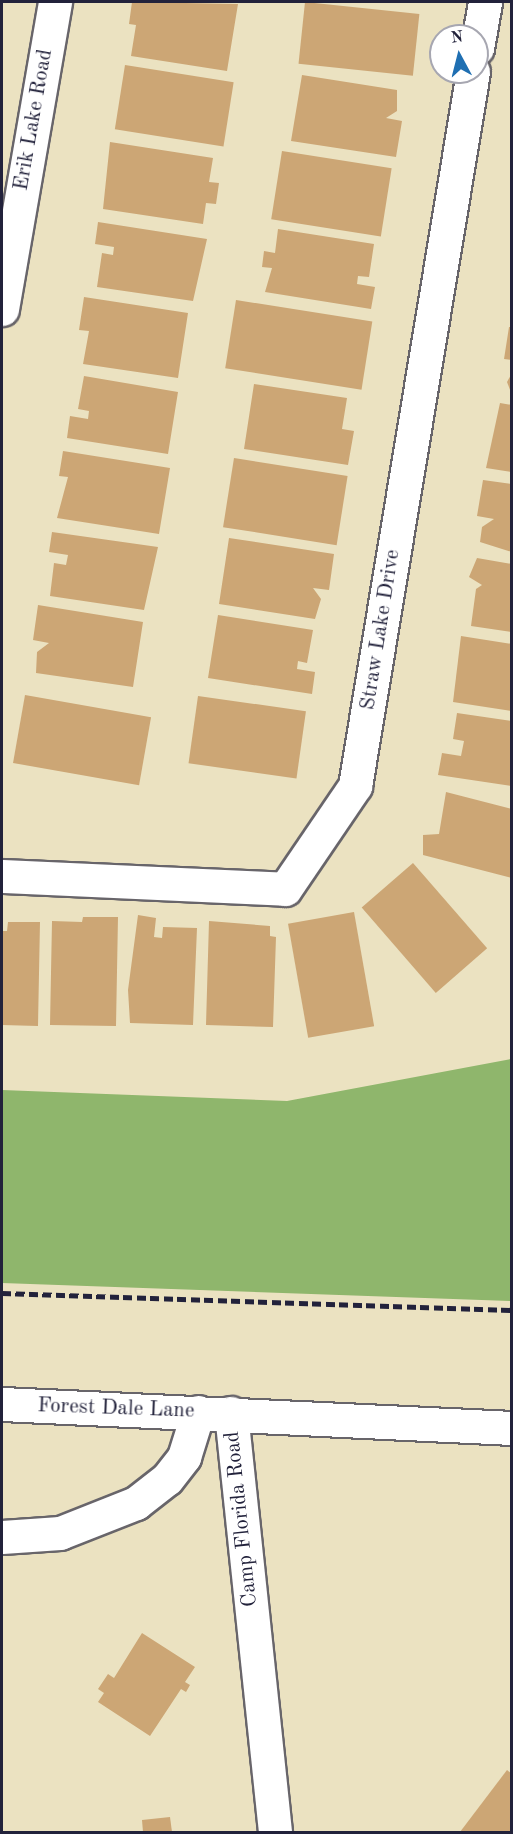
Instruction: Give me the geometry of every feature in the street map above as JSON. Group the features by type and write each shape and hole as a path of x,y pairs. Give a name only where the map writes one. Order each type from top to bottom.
{"street":[{"name":"Erik Lake Road","path":"2,309 55,2"},
{"path":"481,24 485,2"},
{"name":"Straw Lake Drive","path":"2,876 285,889 355,786 471,84"},
{"name":"Forest Dale Lane","path":"2,1404 231,1413"},
{"path":"2,1537 60,1533 136,1503 167,1479 184,1457 198,1412"},
{"name":"Camp Florida Road","path":"275,1833 231,1413 512,1428"}],"green space":[{"path":"511,1059 511,1301 2,1283 2,1090 287,1101"}],"building":[{"path":"132,2 238,4 227,71 131,56 136,25 129,24"},
{"path":"305,2 419,14 413,76 299,64"},
{"path":"125,65 234,82 223,146 115,129"},
{"path":"302,75 397,90 397,111 386,118 402,121 396,157 291,141"},
{"path":"110,142 213,158 209,182 219,183 216,204 206,203 203,224 103,209"},
{"path":"282,151 392,168 381,237 271,219"},
{"path":"98,222 207,239 193,301 97,287 102,253 113,255 114,247 95,244"},
{"path":"278,229 374,244 369,277 358,276 357,284 375,287 371,309 265,292 272,268 262,267 264,251 275,253"},
{"path":"84,297 188,313 178,378 83,364 89,331 79,330"},
{"path":"236,300 372,322 362,390 225,368"},
{"path":"509,327 512,327 512,360 504,359"},
{"path":"512,373 512,395 507,382"},
{"path":"84,376 178,392 168,454 67,438 70,416 88,419 89,411 78,409"},
{"path":"254,384 347,398 342,429 354,431 348,465 244,449"},
{"path":"500,403 512,405 512,472 486,468"},
{"path":"63,451 170,468 159,534 57,518 68,477 59,476"},
{"path":"234,458 348,476 337,545 223,527"},
{"path":"483,480 512,484 512,552 480,542 482,527 494,519 477,516"},
{"path":"52,532 158,547 144,610 50,596 54,563 66,565 68,555 49,552"},
{"path":"229,538 334,554 329,590 313,588 321,599 315,619 219,604"},
{"path":"477,558 512,564 512,632 471,626 476,589 482,585 469,577"},
{"path":"38,605 143,622 133,687 36,673 37,652 49,643 33,640"},
{"path":"218,615 313,630 307,663 298,661 297,669 315,672 312,694 208,678"},
{"path":"461,636 512,644 512,711 453,702"},
{"path":"25,695 151,717 139,785 13,763"},
{"path":"198,696 306,711 296,779 189,763"},
{"path":"457,713 512,721 512,786 438,775 442,753 461,756 464,741 453,739"},
{"path":"446,792 512,809 512,878 423,855 423,835 439,834"},
{"path":"413,863 487,948 436,993 362,908"},
{"path":"354,912 374,1026 308,1038 288,924"},
{"path":"138,915 156,918 154,937 162,938 163,927 197,928 193,1025 130,1023 128,990"},
{"path":"83,917 118,917 116,1026 50,1025 52,921 82,922"},
{"path":"209,921 270,926 270,936 276,937 273,1027 206,1025"},
{"path":"8,922 40,922 38,1026 2,1025 2,931 7,931"},
{"path":"142,1633 195,1667 185,1682 190,1685 186,1692 181,1689 150,1736 98,1702 104,1693 98,1689 108,1674 114,1678"},
{"path":"507,1770 512,1774 512,1832 460,1832"},
{"path":"170,1817 172,1832 143,1832 142,1820"}],"railway":[{"path":"2,1293 512,1310"}]}
